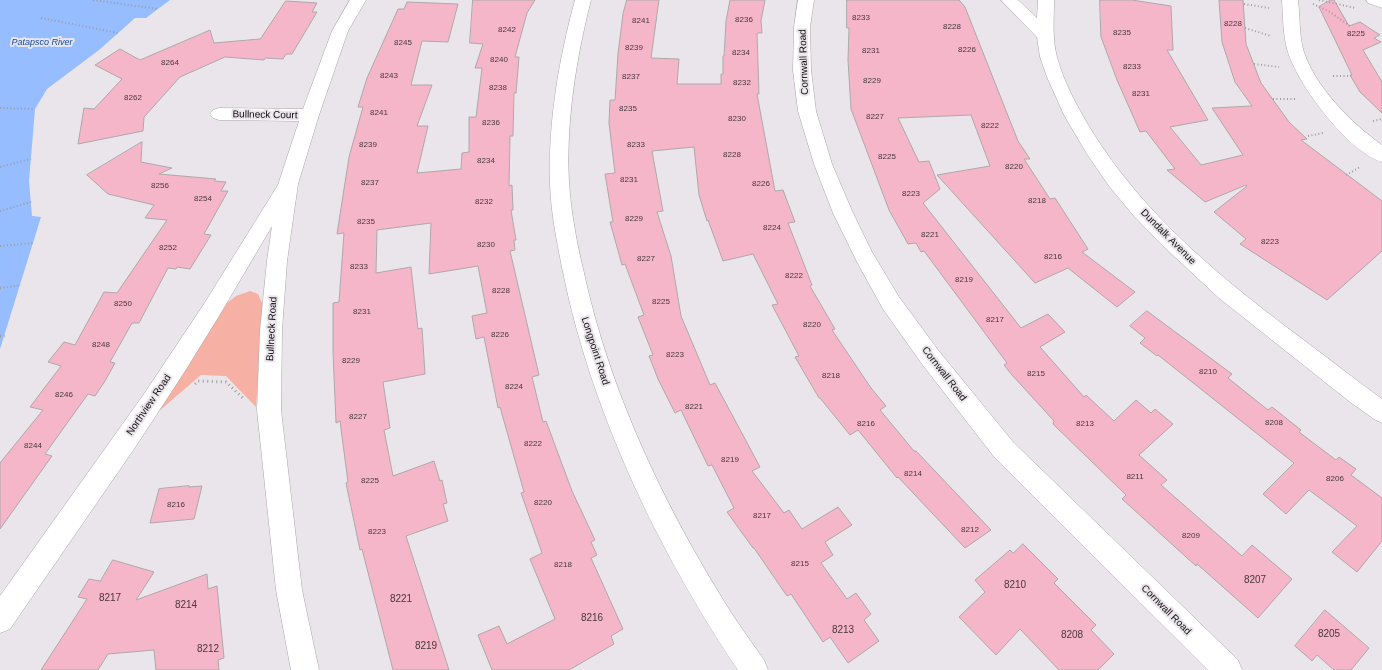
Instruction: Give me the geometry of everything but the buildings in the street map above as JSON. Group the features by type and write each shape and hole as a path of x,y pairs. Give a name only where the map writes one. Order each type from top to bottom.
{"street":[{"name":"Bullneck Road","path":"305,670 289,590 270,415 271,330 277,261 288,184 340,30 358,0"},
{"name":"Longpoint Road","path":"583,0 574,31 566,72 560,130 560,187 568,251 583,314 611,399 654,499 713,607 754,670"},
{"name":"Cornwall Road","path":"806,0 802,27 802,70 807,111 823,164 843,213 864,256 891,303 930,357 1004,450 1228,670"},
{"path":"1009,0 1044,36"},
{"name":"Dundalk Avenue","path":"1046,0 1044,36 1056,80 1082,133 1109,171 1142,211 1183,254 1248,310 1382,412"},
{"path":"1290,0 1295,49 1308,78 1337,117 1356,136 1382,155"},
{"path":"1374,0 1382,2"},
{"name":"Bullneck Court","path":"219,114 310,116"},
{"name":"Northview Road","path":"0,619 132,430 197,333 288,184"}],"path":[{"path":"93,0 158,9"},
{"path":"1319,0 1357,8"},
{"path":"1311,9 1310,2 1330,12 1350,26"},
{"path":"1244,4 1269,9"},
{"path":"41,18 118,33"},
{"path":"1245,28 1272,36"},
{"path":"1254,64 1281,67"},
{"path":"1328,76 1351,76"},
{"path":"1273,99 1300,98"},
{"path":"0,108 35,109"},
{"path":"1308,136 1328,132"},
{"path":"0,167 31,159"},
{"path":"1346,175 1365,164"},
{"path":"0,211 31,202"},
{"path":"0,246 33,243"},
{"path":"0,288 21,285"},
{"path":"0,336 5,336"},
{"path":"192,386 198,381 226,382 248,403 270,415"}],"shaded area":[{"path":"250,291 258,294 263,305 256,407 226,376 201,375 151,418 227,303 236,296"}],"water":[{"name":"Patapsco River","path":"0,0 170,0 146,18 135,18 99,50 47,89 35,109 29,181 32,216 41,217 0,349"}]}
